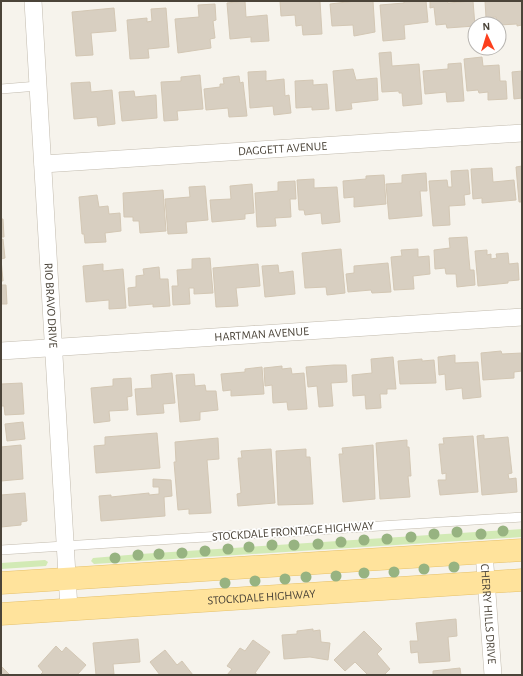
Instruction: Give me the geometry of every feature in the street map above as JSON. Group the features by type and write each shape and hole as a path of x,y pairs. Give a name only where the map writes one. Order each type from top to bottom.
{"main road":[{"path":"1,583 522,550"},
{"name":"STOCKDALE HIGHWAY","path":"1,614 522,580"}],"street":[{"name":"RIO BRAVO DRIVE","path":"33,1 54,347 64,546 69,609"},
{"name":"DAGGETT AVENUE","path":"43,164 522,133"},
{"name":"HARTMAN AVENUE","path":"1,351 522,317"},
{"name":"CHERRY HILLS DRIVE","path":"484,552 493,675"}],"lane":[{"path":"1,89 38,86"},
{"name":"STOCKDALE FRONTAGE HIGHWAY","path":"1,550 522,517"}],"green space":[{"path":"522,529 522,537 94,564 91,561 93,558 140,554"},
{"path":"45,560 48,562 46,566 1,569 1,563"}],"building":[{"path":"245,1 246,17 267,15 269,41 251,42 251,37 230,39 227,3"},
{"path":"280,1 320,1 322,34 303,35 302,25 296,26 295,15 281,16"},
{"path":"355,1 373,1 375,32 354,36 353,25 332,26 330,4"},
{"path":"404,1 426,1 428,22 404,25 405,39 383,41 380,5 404,3"},
{"path":"430,1 447,1 448,3 473,1 474,16 467,16 467,27 447,28 446,24 436,25 434,7 430,8"},
{"path":"485,1 522,1 522,25 507,25 507,16 486,16"},
{"path":"215,4 216,20 213,21 215,38 210,39 211,48 178,53 175,19 199,17 198,5"},
{"path":"114,8 116,31 91,33 93,55 76,56 72,12"},
{"path":"166,8 169,47 148,49 149,58 130,59 127,20 147,18 147,22 152,21 151,9"},
{"path":"391,52 392,66 419,64 422,104 403,106 402,93 399,93 399,91 382,92 379,53"},
{"path":"482,57 483,66 499,65 500,81 506,81 507,99 488,100 488,92 479,93 478,90 467,91 464,59"},
{"path":"461,63 464,101 447,102 446,92 425,94 423,71 448,69 448,64"},
{"path":"353,69 356,80 377,78 378,100 351,103 352,109 336,111 333,71"},
{"path":"266,71 266,81 284,79 285,96 289,95 291,113 274,115 273,106 250,108 248,72"},
{"path":"522,71 522,98 514,99 512,72"},
{"path":"200,75 203,109 177,111 178,120 164,121 161,82 181,81 181,77"},
{"path":"239,76 240,83 243,82 247,116 229,117 228,108 206,110 204,89 220,87 220,84 224,84 223,78"},
{"path":"313,80 313,85 327,84 329,109 312,110 312,107 296,108 295,81"},
{"path":"90,82 91,92 112,90 115,124 98,126 97,117 74,119 71,83"},
{"path":"134,91 135,97 156,95 157,118 122,121 119,92"},
{"path":"522,166 522,202 519,202 516,167"},
{"path":"492,168 493,182 514,180 516,200 482,203 482,198 473,199 471,169"},
{"path":"468,170 470,194 464,195 465,205 449,206 450,225 433,226 429,181 447,180 448,187 452,187 451,171"},
{"path":"426,173 427,191 420,191 422,216 389,219 386,184 402,183 402,175"},
{"path":"384,175 386,204 354,207 354,197 344,198 343,181 366,179 366,176"},
{"path":"314,179 314,188 337,187 340,222 322,224 321,213 305,215 304,210 299,210 297,180"},
{"path":"295,181 296,199 290,199 291,217 275,218 276,226 257,227 255,193 278,191 278,182"},
{"path":"252,184 254,213 245,214 245,219 212,222 210,200 231,199 230,186"},
{"path":"205,186 208,220 186,222 187,233 168,234 165,199 190,197 189,187"},
{"path":"163,190 166,231 140,233 139,221 133,221 133,217 124,217 123,193"},
{"path":"97,195 99,207 108,206 109,214 120,213 121,231 105,233 106,242 85,243 84,234 82,234 79,197"},
{"path":"1,219 3,219 4,237 1,237"},
{"path":"467,237 470,270 474,270 475,285 457,287 456,274 446,274 445,268 435,269 434,250 450,248 449,238"},
{"path":"3,239 5,258 1,259 1,240"},
{"path":"341,249 345,293 327,295 326,287 305,288 302,253"},
{"path":"418,249 418,257 429,256 430,274 413,276 414,289 394,290 391,257 402,256 401,250"},
{"path":"487,250 487,255 491,254 491,259 497,258 496,254 508,253 509,264 518,263 519,280 508,281 508,283 478,286 475,251"},
{"path":"210,258 213,293 194,294 194,288 189,288 190,304 173,305 172,286 178,286 177,270 192,269 192,259"},
{"path":"1,259 3,281 1,281"},
{"path":"388,263 391,292 372,293 371,290 348,292 346,274 354,273 354,266"},
{"path":"103,264 103,271 123,269 126,308 109,309 109,300 86,302 83,266"},
{"path":"258,264 260,286 236,288 238,306 216,307 213,268"},
{"path":"278,265 279,273 293,271 295,294 265,297 262,266"},
{"path":"159,267 160,279 168,279 170,306 153,307 153,304 129,306 128,288 136,287 136,276 144,275 143,269"},
{"path":"1,285 6,285 7,304 1,304"},
{"path":"501,351 502,354 522,353 522,371 514,372 514,378 483,380 481,353"},
{"path":"455,355 455,363 478,362 481,397 463,399 462,388 446,390 445,374 439,375 438,357"},
{"path":"393,357 396,389 387,389 387,394 380,394 381,408 366,409 365,395 353,396 352,375 372,373 371,359"},
{"path":"422,359 422,361 434,360 436,383 400,384 398,361"},
{"path":"346,365 347,382 331,383 333,406 319,407 317,386 308,387 306,367"},
{"path":"282,366 282,369 291,368 292,374 304,373 307,409 288,410 287,402 273,403 272,385 265,386 264,368"},
{"path":"262,367 264,394 231,396 231,390 223,391 221,374 245,372 245,369"},
{"path":"172,373 175,403 163,404 164,413 137,415 135,389 152,388 151,375"},
{"path":"194,374 195,386 205,385 206,391 216,391 218,410 200,412 200,420 180,422 176,375"},
{"path":"131,378 132,396 127,397 128,410 109,411 110,421 94,423 91,388 113,386 113,379"},
{"path":"22,383 24,414 5,415 4,406 1,406 1,384"},
{"path":"23,422 25,439 7,441 5,424"},
{"path":"157,433 160,468 96,473 94,446 105,445 105,437"},
{"path":"484,435 484,439 508,437 512,473 508,474 509,479 516,478 517,492 482,495 477,436"},
{"path":"473,436 478,492 440,495 438,480 446,480 446,473 442,474 439,444 444,444 443,438"},
{"path":"218,438 219,459 207,460 211,513 189,514 189,509 178,510 174,462 176,462 175,442"},
{"path":"407,440 407,447 409,447 411,476 408,476 410,497 380,499 376,443"},
{"path":"21,445 23,479 1,481 1,447"},
{"path":"373,445 375,499 343,502 339,454 343,454 342,448"},
{"path":"271,449 275,503 238,506 237,494 241,493 238,458 242,458 241,451"},
{"path":"306,449 306,457 310,457 313,504 278,505 276,451"},
{"path":"153,479 171,480 172,496 164,497 165,516 101,521 99,496 111,495 111,497 149,493 149,495 159,494 159,487 153,487"},
{"path":"25,493 27,521 21,522 21,525 1,527 1,495"},
{"path":"456,619 457,636 448,637 450,661 419,663 418,652 411,653 410,641 418,641 416,623"},
{"path":"313,629 313,631 320,630 321,642 330,643 328,660 310,657 284,659 282,635 297,634 297,631"},
{"path":"364,631 382,649 377,654 390,669 384,675 368,675 355,662 345,671 334,660"},
{"path":"138,639 140,662 113,664 114,674 96,675 93,643"},
{"path":"253,640 270,652 255,673 258,675 227,675 232,669 227,666 240,648 245,651"},
{"path":"56,646 62,652 66,647 86,665 77,675 40,675 43,672 38,666"},
{"path":"165,650 177,665 182,661 193,675 160,675 150,662"},
{"path":"1,666 9,674 8,675 1,675"},
{"path":"460,668 461,675 433,675 433,671"}]}
